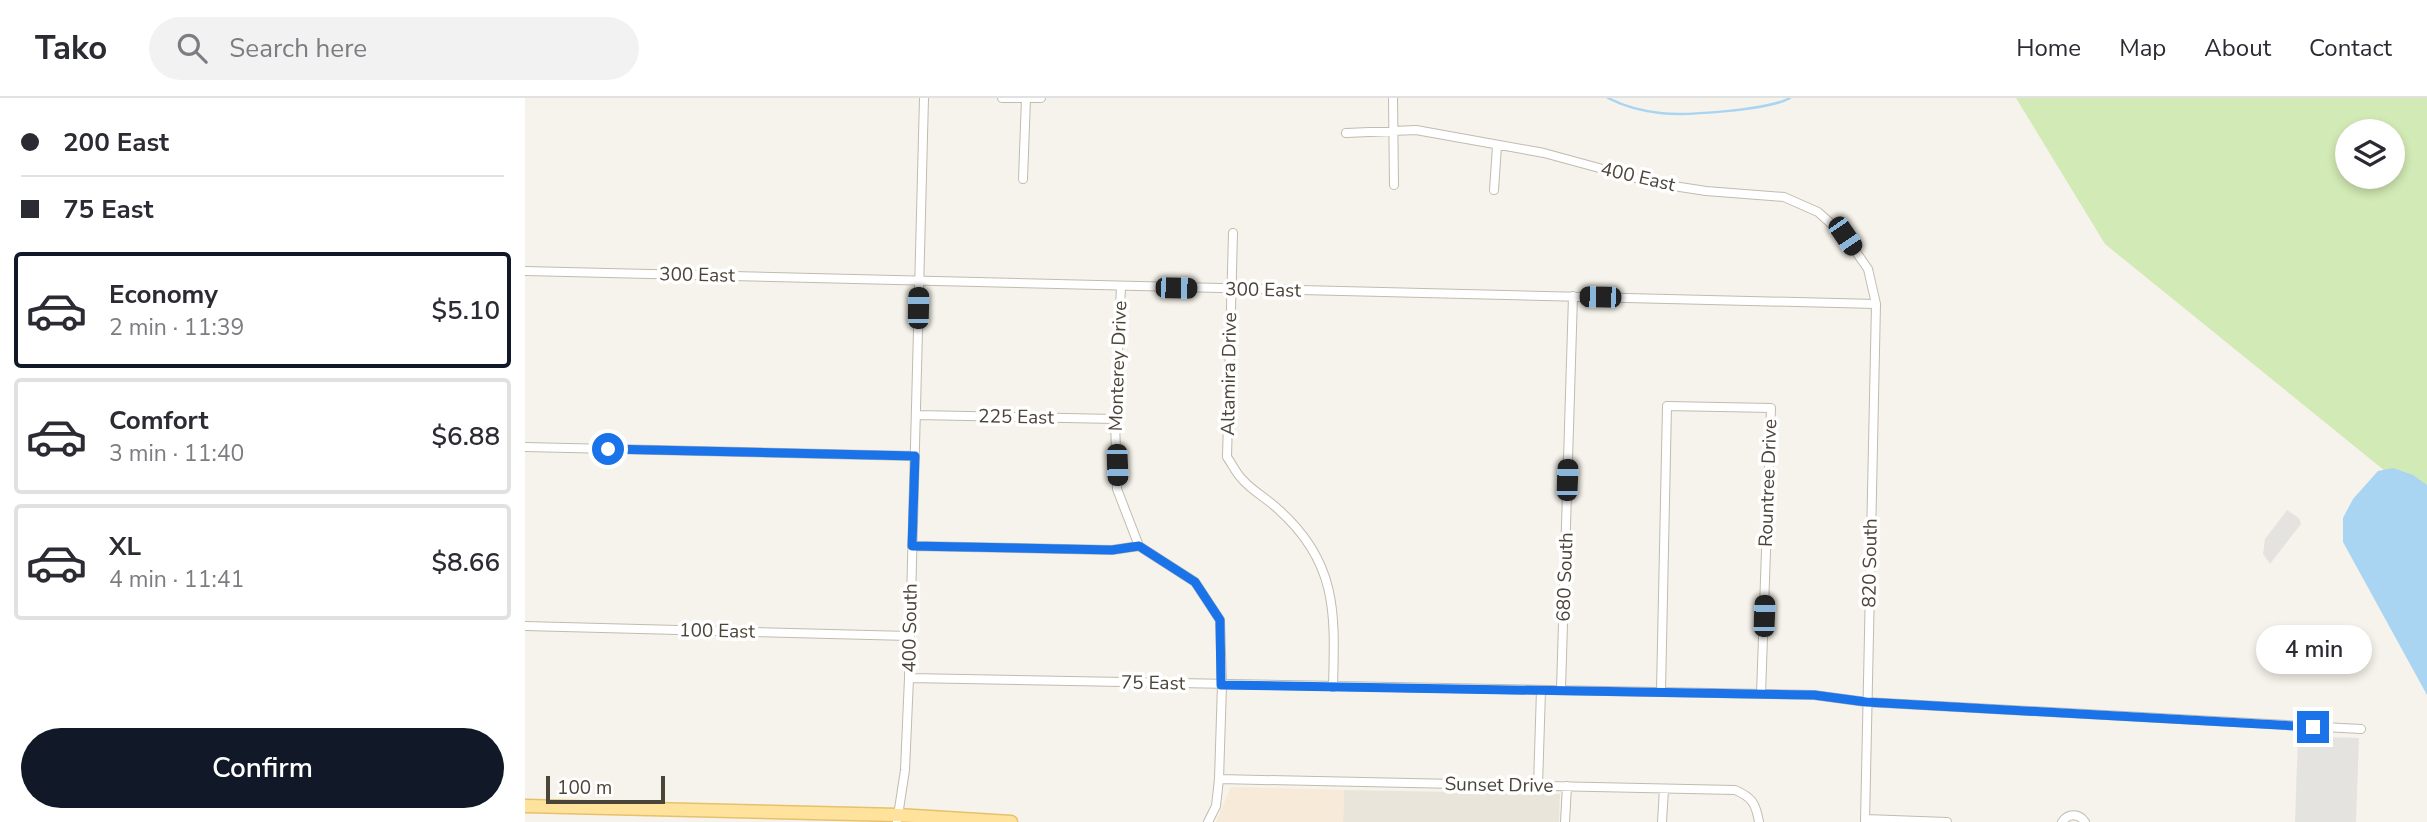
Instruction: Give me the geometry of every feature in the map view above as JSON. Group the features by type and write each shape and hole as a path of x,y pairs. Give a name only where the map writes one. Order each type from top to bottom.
{"main road":[{"path":"525,806 1011,822"}],"street":[{"name":"400 South","path":"897,818 905,770 909,678 924,98"},
{"path":"1002,98 1041,98"},
{"path":"1023,179 1026,98"},
{"path":"1393,98 1394,185"},
{"name":"400 East","path":"1346,133 1416,130 1544,153 1654,183 1706,191 1784,197 1818,212 1845,236 1868,270 1876,304"},
{"path":"1494,190 1497,146"},
{"name":"Altamira Drive","path":"1233,233 1227,457 1243,480 1280,510 1306,539 1327,576 1335,619 1333,687"},
{"name":"300 East","path":"525,271 1876,304"},
{"name":"Monterey Drive","path":"1121,286 1115,419 1117,489 1139,546"},
{"name":"680 South","path":"1561,689 1573,296"},
{"name":"820 South","path":"1865,820 1876,304"},
{"name":"Rountree Drive","path":"1661,691 1667,406 1749,407 1771,408 1761,694"},
{"name":"225 East","path":"916,415 1115,419"},
{"path":"525,447 915,456"},
{"path":"912,546 1112,550 1139,546 1195,582 1220,620 1219,779 1216,806 1208,822"},
{"name":"100 East","path":"525,626 909,636"},
{"name":"75 East","path":"909,678 1814,695 1866,702 2361,729"},
{"path":"1538,786 1541,690"},
{"name":"Sunset Drive","path":"1219,779 1735,790 1750,796 1757,806 1759,822"},
{"path":"1565,822 1567,786"},
{"path":"1663,822 1664,789"},
{"path":"2061,822 2073,815 2085,822"},
{"path":"1865,820 1947,822"}],"shaded area":[{"path":"2287,510 2299,518 2301,524 2270,564 2263,554 2265,539"},
{"path":"2298,736 2359,738 2356,822 2295,822"},
{"path":"1231,787 1344,790 1343,822 1216,822"},
{"path":"1344,790 1560,794 1559,822 1343,822"}],"green space":[{"path":"2016,98 2427,98 2427,505 2105,244"}],"water":[{"path":"2393,468 2413,475 2427,485 2427,695 2343,542 2343,518 2353,499 2378,471"}],"waterway":[{"path":"1608,98 1640,109 1672,114 1746,109 1790,98"}],"route":[{"path":"608,449 915,456 912,546 1112,550 1139,546 1195,582 1220,620 1221,685 1814,695 1866,702 2313,727"}]}
